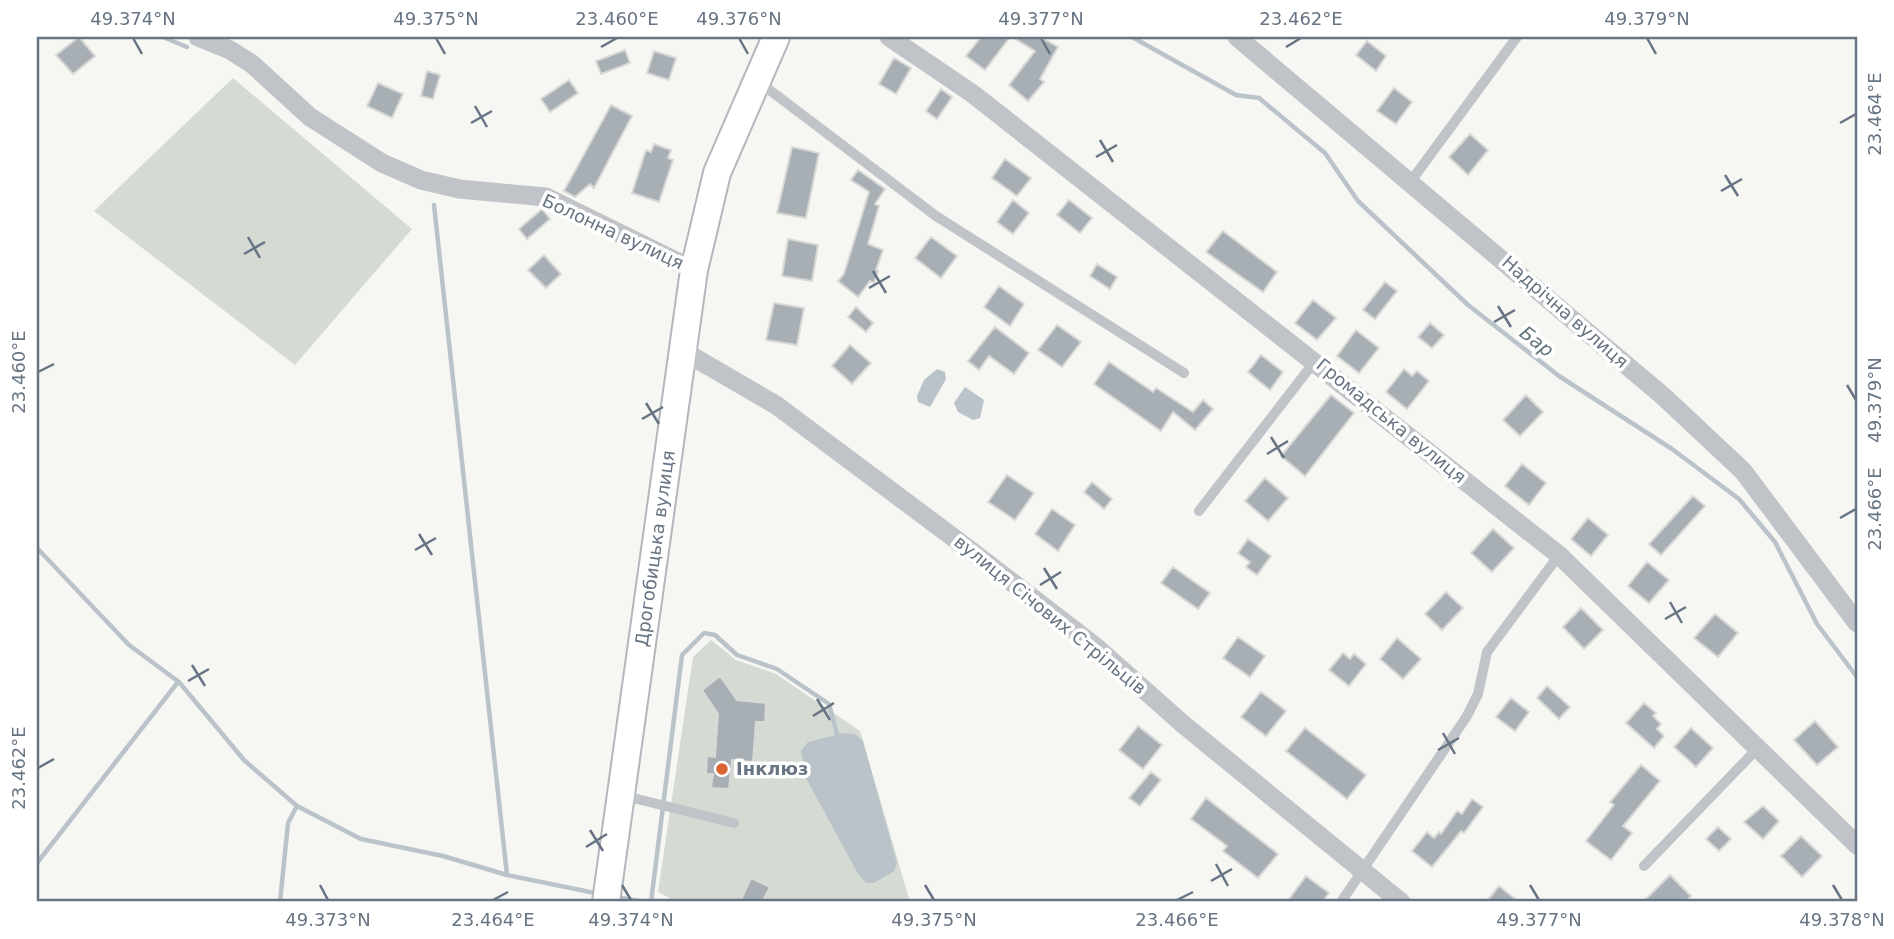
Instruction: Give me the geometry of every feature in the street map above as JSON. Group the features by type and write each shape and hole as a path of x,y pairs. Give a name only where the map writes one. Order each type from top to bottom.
{"main road":[{"name":"Дрогобицька вулиця","path":"607,892 694,270 717,173 776,37"}],"street":[{"name":"Болонна вулиця","path":"198,37 230,50 252,64 310,117 382,163 421,180 458,190 546,197 694,270"},
{"name":"Громадська вулиця","path":"889,37 973,94 1315,360 1559,555 1857,845"},
{"name":"Надрічна вулиця","path":"1240,37 1663,396 1743,471 1857,624"},
{"name":"вулиця Січових Стрільців","path":"683,351 776,405 974,553 1096,647 1184,725 1401,902"}],"lane":[{"path":"1411,181 1517,37"},
{"path":"756,79 936,216 1184,373"},
{"path":"1199,511 1315,360"},
{"path":"1341,902 1467,716 1478,694 1487,652 1559,555"},
{"path":"1644,866 1757,749"},
{"path":"621,795 734,823"}],"shaded area":[{"path":"233,78 412,229 295,365 94,211"},
{"path":"937,369 945,372 946,379 930,407 918,402 917,396 924,380"},
{"path":"965,387 984,400 980,418 973,420 958,412 954,403"},
{"path":"711,640 736,660 776,674 860,731 910,902 677,902 658,892 693,657"},
{"path":"844,733 855,734 863,741 897,863 894,871 874,883 866,883 858,874 806,778 801,751 808,742"}],"building":[{"path":"79,37 95,56 73,74 56,55"},
{"path":"981,37 1010,37 985,70 966,56"},
{"path":"1012,37 1040,37 1058,47 1040,79 1044,82 1028,101 1009,85 1035,51"},
{"path":"1367,41 1386,56 1376,71 1356,55"},
{"path":"625,50 630,63 601,74 596,61"},
{"path":"654,51 676,58 669,80 647,73"},
{"path":"894,58 911,68 896,94 879,84"},
{"path":"427,71 440,75 433,99 421,96"},
{"path":"569,80 578,93 550,112 541,99"},
{"path":"378,83 403,94 392,118 367,106"},
{"path":"1394,88 1412,102 1396,124 1377,111"},
{"path":"941,89 952,97 937,119 926,111"},
{"path":"611,105 632,116 594,188 590,184 575,197 564,191"},
{"path":"1470,134 1488,150 1468,175 1449,157"},
{"path":"654,144 671,150 668,158 673,160 659,202 632,193 646,150 651,152"},
{"path":"792,147 819,153 806,218 777,213"},
{"path":"1005,159 1031,178 1017,196 992,178"},
{"path":"858,170 885,189 875,204 879,206 868,244 883,250 876,270 878,271 874,283 870,281 858,297 838,281 844,274 869,192 851,180"},
{"path":"1013,200 1029,213 1013,234 997,222"},
{"path":"1069,200 1092,218 1080,233 1057,215"},
{"path":"542,209 550,219 527,239 519,229"},
{"path":"1223,231 1277,272 1263,292 1206,252"},
{"path":"931,237 957,256 941,278 915,258"},
{"path":"788,239 818,245 812,281 782,276"},
{"path":"544,255 561,274 546,288 528,270"},
{"path":"1097,264 1117,277 1110,289 1090,276"},
{"path":"1385,282 1397,291 1375,319 1363,310"},
{"path":"999,286 1024,304 1010,326 984,307"},
{"path":"1313,300 1336,318 1317,340 1295,323"},
{"path":"774,303 804,308 797,345 766,340"},
{"path":"856,307 873,323 866,332 848,317"},
{"path":"1430,323 1444,335 1432,348 1418,337"},
{"path":"1057,325 1081,342 1062,367 1038,350"},
{"path":"995,327 1029,353 1014,374 989,356 979,370 968,361"},
{"path":"1356,330 1379,348 1359,373 1337,356"},
{"path":"850,345 871,363 852,384 832,366"},
{"path":"1261,355 1283,372 1270,390 1248,372"},
{"path":"1109,362 1153,392 1156,388 1193,412 1203,400 1213,409 1195,430 1173,412 1161,431 1094,384"},
{"path":"1404,369 1412,376 1417,371 1429,381 1407,409 1386,392"},
{"path":"1331,395 1354,413 1305,476 1281,456"},
{"path":"1526,395 1543,412 1520,436 1503,420"},
{"path":"1522,464 1546,483 1529,505 1505,486"},
{"path":"1007,475 1034,493 1015,520 988,502"},
{"path":"1265,478 1288,498 1268,521 1245,501"},
{"path":"1092,482 1112,499 1104,509 1084,492"},
{"path":"1693,496 1705,506 1661,555 1649,544"},
{"path":"1052,509 1075,525 1058,551 1035,534"},
{"path":"1588,518 1608,535 1591,556 1571,539"},
{"path":"1493,529 1514,548 1492,572 1471,553"},
{"path":"1248,539 1271,556 1257,575 1246,567 1250,562 1238,553"},
{"path":"1647,562 1669,580 1649,603 1628,586"},
{"path":"1173,567 1210,593 1198,609 1161,583"},
{"path":"1446,592 1463,608 1442,630 1425,614"},
{"path":"1581,608 1603,630 1584,649 1563,627"},
{"path":"1715,614 1738,633 1718,657 1694,638"},
{"path":"1238,637 1265,656 1250,677 1223,658"},
{"path":"1397,638 1421,659 1403,679 1380,659"},
{"path":"1343,653 1350,659 1354,654 1366,664 1349,686 1329,670"},
{"path":"720,676 737,700 766,703 765,722 756,722 753,762 732,760 729,789 711,788 713,774 706,774 707,756 715,757 718,714 702,690"},
{"path":"1547,686 1570,707 1559,719 1537,698"},
{"path":"1261,692 1286,711 1266,736 1241,717"},
{"path":"1511,698 1529,712 1515,731 1496,717"},
{"path":"1644,703 1656,713 1653,716 1661,724 1657,729 1664,736 1654,748 1626,723"},
{"path":"1815,721 1838,747 1817,765 1794,740"},
{"path":"1138,726 1162,745 1143,769 1119,750"},
{"path":"1305,728 1366,775 1347,799 1286,751"},
{"path":"1691,728 1713,748 1696,767 1674,747"},
{"path":"1641,765 1660,781 1623,826 1632,833 1611,860 1586,841 1614,805 1610,802"},
{"path":"1151,772 1161,780 1140,806 1129,798"},
{"path":"1206,798 1278,854 1258,878 1223,851 1227,846 1191,819"},
{"path":"1472,799 1483,807 1464,833 1461,831 1432,867 1412,851 1427,832 1434,838 1439,832 1441,834 1457,811 1462,814"},
{"path":"1763,806 1779,821 1763,839 1744,822"},
{"path":"1718,827 1731,839 1719,851 1706,839"},
{"path":"1801,836 1822,856 1802,877 1781,856"},
{"path":"1670,875 1691,896 1685,902 1643,902"},
{"path":"1306,876 1329,893 1322,902 1287,902"},
{"path":"751,878 770,887 762,902 740,902"},
{"path":"1499,886 1519,902 1486,902"}],"waterway":[{"path":"163,37 187,47"},
{"name":"Бар","path":"1132,37 1236,95 1259,98 1325,153 1358,201 1468,305 1559,376 1672,449 1739,499 1775,542 1817,624 1857,677"},
{"path":"434,205 507,875"},
{"path":"37,548 129,645 179,682 244,760 297,806 361,839 443,856 507,875 600,894"},
{"path":"651,902 682,655 704,633 715,635 737,655 777,669 829,704 837,734"},
{"path":"37,863 178,682"},
{"path":"280,902 288,823 297,806"},
{"path":"616,897 645,902"}],"place":[{"name":"Інклюз","path":"722,769"}]}
